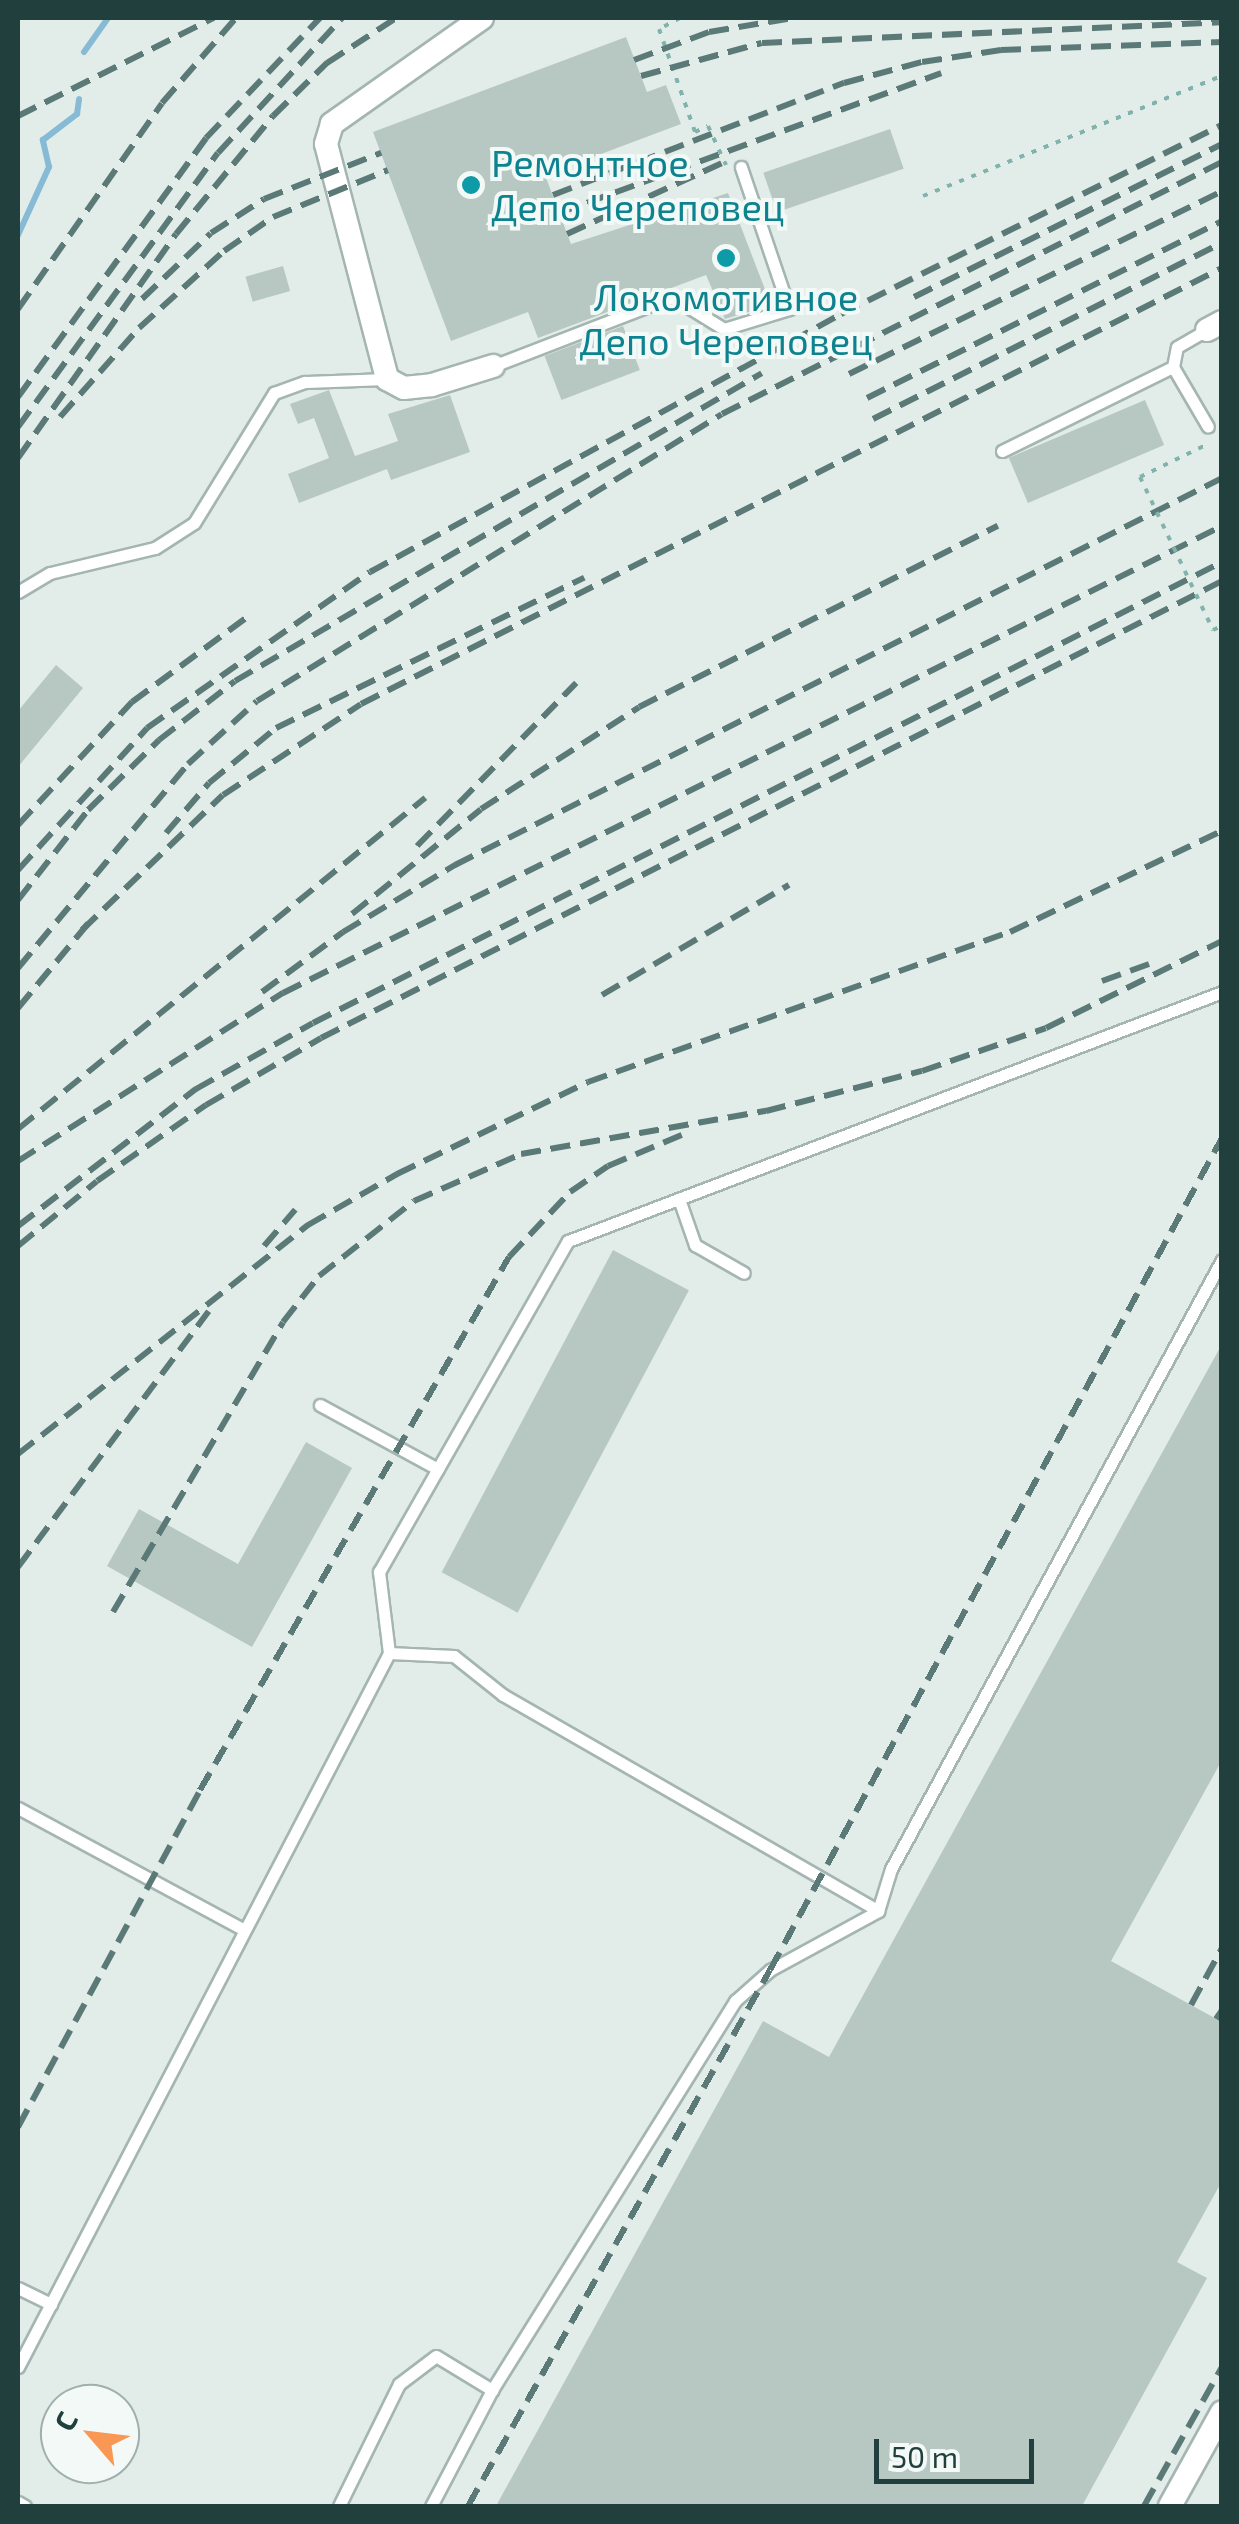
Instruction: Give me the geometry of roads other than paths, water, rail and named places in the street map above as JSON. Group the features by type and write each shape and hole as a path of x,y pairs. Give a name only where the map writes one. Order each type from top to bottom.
{"street":[{"path":"482,18 332,124 326,144 335,191 387,379 404,388 432,385 492,366"},
{"path":"1170,2506 1222,2412"}],"lane":[{"path":"492,366 672,297 724,329 789,309 741,167"},
{"path":"1208,427 1173,367 1177,346 1214,326"},
{"path":"1002,452 1173,367"},
{"path":"18,592 50,574 155,548 194,523 274,393 305,382 387,379"},
{"path":"18,2367 241,1928 390,1653 379,1572 568,1240 1222,992"},
{"path":"679,1198 695,1245 744,1273"},
{"path":"431,2506 492,2390 734,2001 770,1970 878,1912 891,1868 1222,1260"},
{"path":"320,1405 438,1469"},
{"path":"390,1653 454,1656 503,1695 878,1912"},
{"path":"18,1808 241,1928"},
{"path":"18,2288 51,2304"},
{"path":"339,2506 399,2384 436,2356 492,2390"},
{"path":"18,2502 25,2506"}],"waterway":[{"path":"84,52 108,18"},
{"path":"18,235 49,167 43,140 77,114 79,99"}],"railway":[{"path":"18,116 214,18"},
{"path":"18,309 162,103 236,18"},
{"path":"18,397 206,138 320,18"},
{"path":"18,427 218,153 342,18"},
{"path":"18,458 176,234 273,116 327,63 396,18"},
{"path":"634,60 709,32 793,18"},
{"path":"641,76 762,43 1222,22"},
{"path":"553,195 844,83 922,62 1001,50 1222,42"},
{"path":"559,213 941,73"},
{"path":"18,870 147,728 370,572 841,314 1222,125"},
{"path":"914,297 1222,144"},
{"path":"142,299 211,233 264,199 381,153"},
{"path":"18,968 188,764 257,701 722,414 1222,162"},
{"path":"567,234 722,163"},
{"path":"60,417 139,328 224,251 273,217 388,170"},
{"path":"849,374 1222,191"},
{"path":"867,398 1222,221"},
{"path":"873,419 1222,243"},
{"path":"82,930 223,795 361,704 1222,268"},
{"path":"18,900 88,810 159,740 235,681 762,373"},
{"path":"262,992 343,932 455,865 1222,478"},
{"path":"352,914 481,809 639,707 998,526"},
{"path":"18,1161 283,993 1222,526"},
{"path":"18,1226 196,1089 313,1023 1222,562"},
{"path":"166,833 209,783 276,728 584,578"},
{"path":"18,1246 97,1181 206,1105 321,1038 1222,581"},
{"path":"18,825 132,702 250,615"},
{"path":"417,846 576,683"},
{"path":"18,1129 425,798"},
{"path":"18,1454 308,1225 397,1174 588,1082 1010,932 1222,831"},
{"path":"602,995 789,885"},
{"path":"18,1008 91,920"},
{"path":"113,1612 283,1322 319,1276 414,1201 521,1154 766,1111 922,1071 1046,1028 1222,941"},
{"path":"1102,981 1149,964"},
{"path":"18,2127 200,1790 509,1257 570,1192 608,1166 686,1133"},
{"path":"468,2506 770,1970 1222,1138"},
{"path":"264,1246 295,1210"},
{"path":"18,1567 209,1311"},
{"path":"1191,2005 1222,1948"},
{"path":"1216,2019 1222,2010"},
{"path":"1144,2506 1222,2367"}],"place":[{"name":"Ремонтное Депо Череповец","path":"471,185"},
{"name":"Локомотивное Депо Череповец","path":"726,258"}]}
